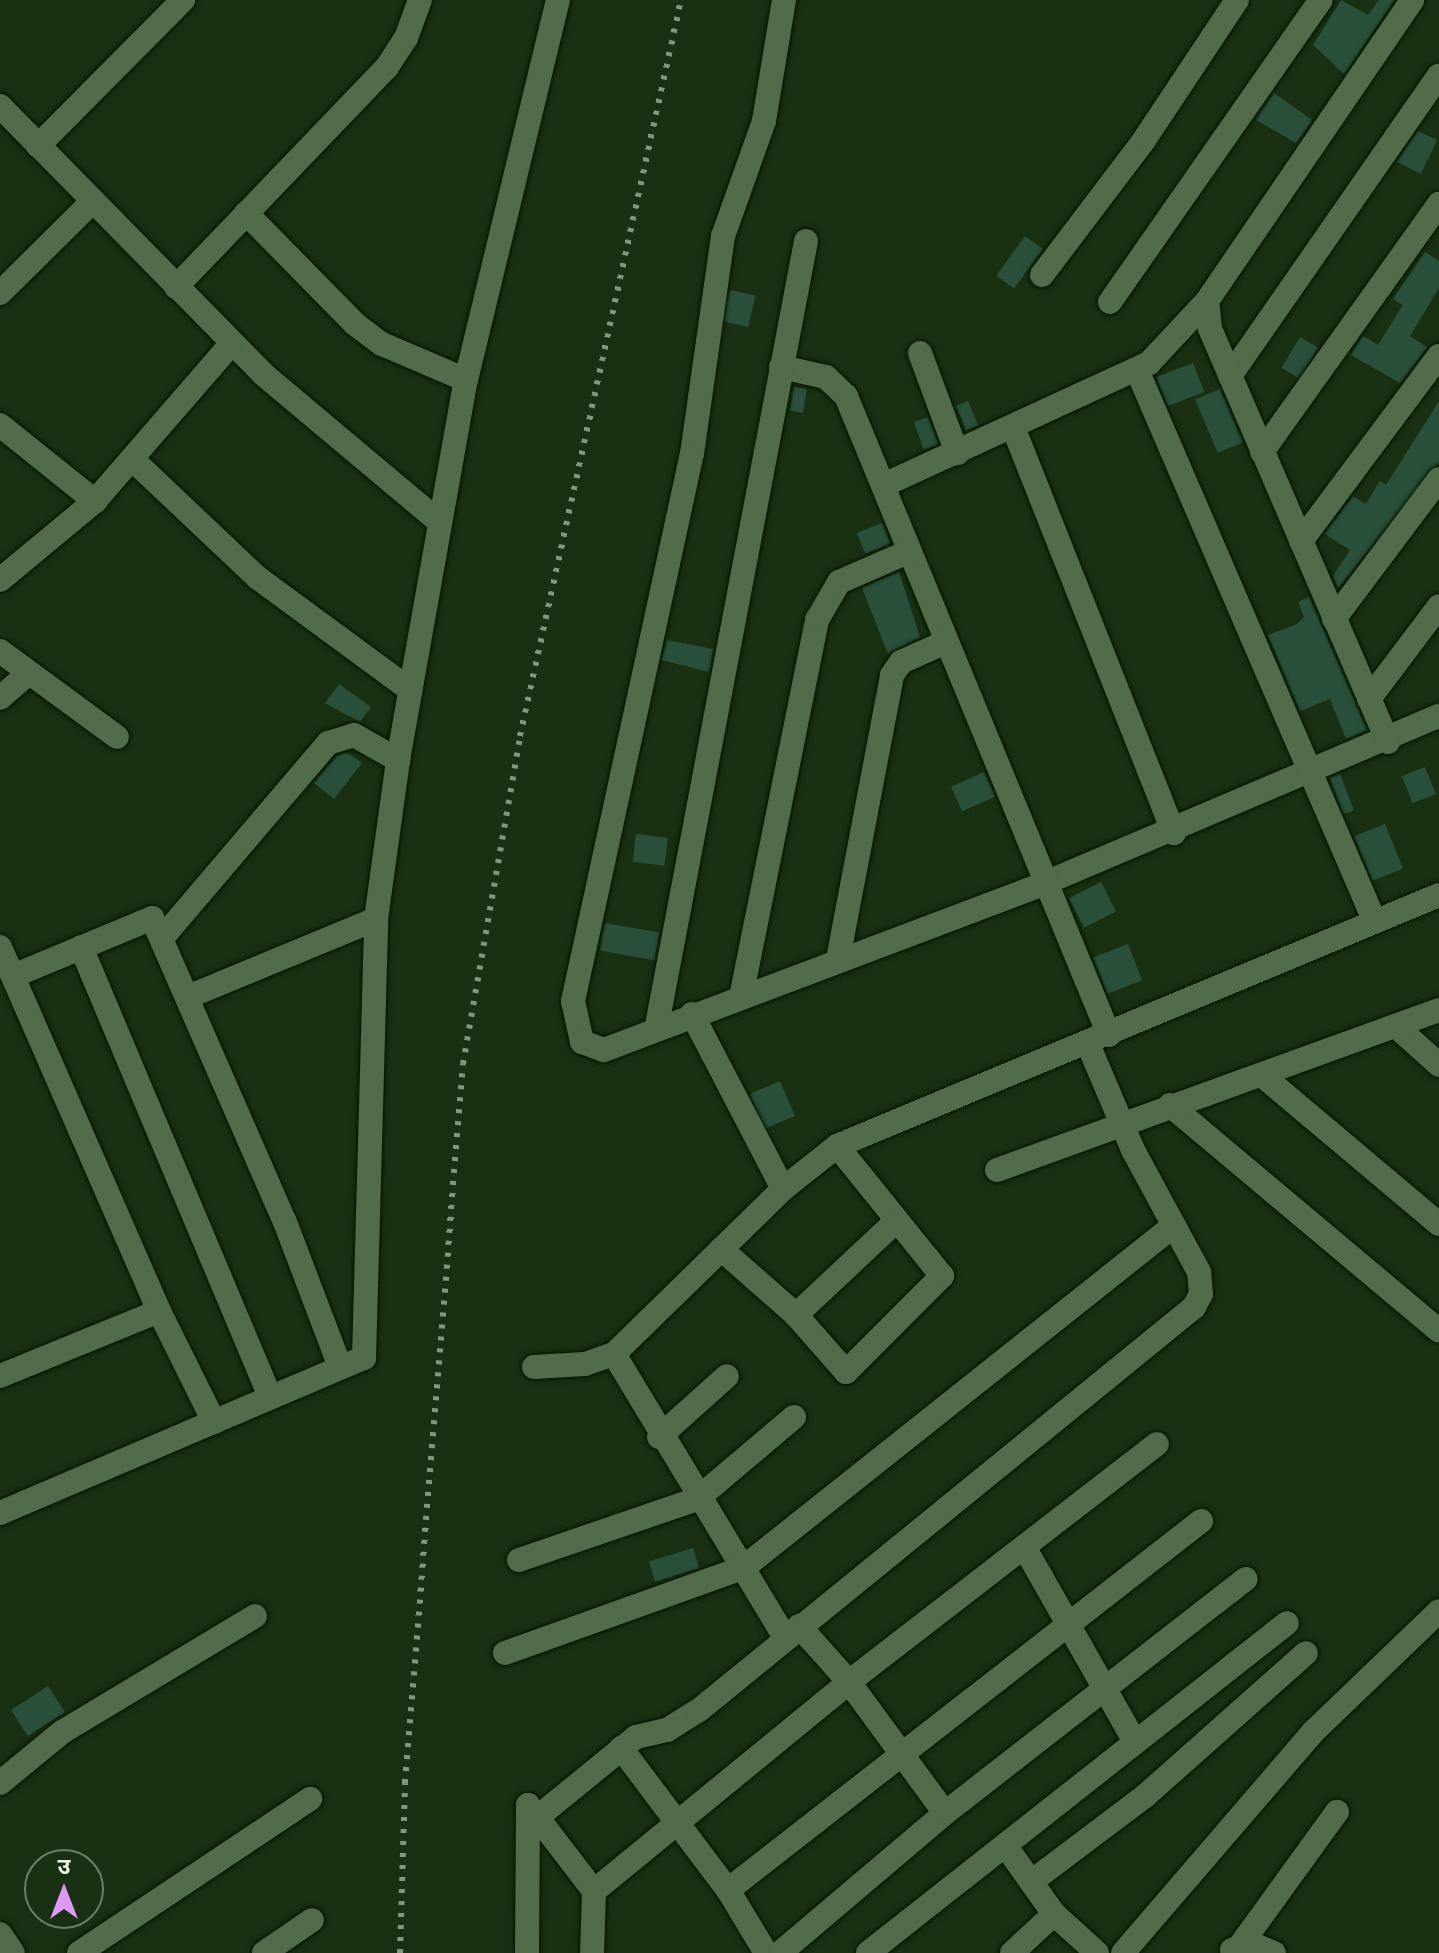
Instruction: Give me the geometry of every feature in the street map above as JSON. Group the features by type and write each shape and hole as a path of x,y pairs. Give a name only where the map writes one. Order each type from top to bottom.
{"street":[{"path":"38,146 183,0"},
{"path":"176,287 387,67 420,0"},
{"path":"0,1513 364,1358 376,919 398,760 438,521 466,380 558,0"},
{"path":"784,0 764,121 723,236 692,453 573,1001 574,1024 589,1048 604,1050 657,1025 741,997 1174,833 1388,742 1439,716"},
{"path":"1042,275 1144,140 1237,0"},
{"path":"1110,302 1321,0"},
{"path":"884,485 1137,370 1178,337 1207,301 1412,0"},
{"path":"1230,376 1439,75"},
{"path":"0,106 231,344 438,521"},
{"path":"0,293 93,201"},
{"path":"1262,452 1439,204"},
{"path":"246,213 355,324 382,344 466,380"},
{"path":"657,1025 806,241"},
{"path":"1207,301 1210,328 1388,742"},
{"path":"0,580 95,501 231,344"},
{"path":"920,353 957,453"},
{"path":"1301,541 1439,356"},
{"path":"539,1816 621,1748 682,1723 1194,1307 1199,1272 1172,1227 1123,1120 1045,883 884,485 835,383 781,367"},
{"path":"1137,370 1314,772 1375,922"},
{"path":"0,425 95,501"},
{"path":"1013,427 1174,833"},
{"path":"132,459 258,578 409,689"},
{"path":"1334,619 1439,479"},
{"path":"741,997 817,620 839,582 910,551"},
{"path":"1369,699 1439,606"},
{"path":"838,959 892,675 901,662 946,642"},
{"path":"0,651 117,737"},
{"path":"0,698 29,673"},
{"path":"163,937 328,743 354,735 398,760"},
{"path":"534,1367 567,1367 614,1354 783,1189 837,1146 1439,895"},
{"path":"13,976 152,918 190,996 340,1367"},
{"path":"190,996 376,919"},
{"path":"0,947 159,1311 214,1422"},
{"path":"81,947 270,1397"},
{"path":"997,1170 1123,1120 1263,1076 1439,1010"},
{"path":"692,1014 783,1189"},
{"path":"1397,1027 1439,1065"},
{"path":"1263,1076 1439,1224"},
{"path":"1170,1105 1439,1331"},
{"path":"721,1249 796,1315 846,1372 942,1276 837,1146"},
{"path":"796,1315 896,1221"},
{"path":"505,1653 743,1568 895,1442 1172,1227"},
{"path":"0,1376 159,1311"},
{"path":"614,1354 659,1437 743,1568 792,1632 849,1682 945,1813"},
{"path":"659,1437 727,1376"},
{"path":"519,1560 697,1499 794,1417"},
{"path":"594,1891 849,1682 1026,1550 1157,1444"},
{"path":"728,1890 900,1750 1201,1521"},
{"path":"1026,1550 1135,1742"},
{"path":"780,1953 945,1813 1246,1579"},
{"path":"0,1783 62,1732 255,1616"},
{"path":"1123,1953 1314,1731 1437,1617"},
{"path":"868,1953 1007,1848 1135,1742 1287,1623"},
{"path":"1031,1882 1145,1796 1306,1653"},
{"path":"621,1748 728,1890 766,1953"},
{"path":"79,1953 310,1799"},
{"path":"527,1953 528,1805 594,1891 592,1953"},
{"path":"1274,1953 1236,1948 1337,1812"},
{"path":"1007,1848 1054,1914 1097,1953"},
{"path":"1012,1953 1054,1914"},
{"path":"264,1953 312,1920"},
{"path":"0,1934 13,1953"}],"building":[{"path":"1341,0 1368,15 1379,0 1394,0 1344,74 1313,45"},
{"path":"1274,93 1312,120 1296,143 1256,120"},
{"path":"1418,131 1437,140 1421,174 1397,162"},
{"path":"1025,236 1043,249 1014,289 996,276"},
{"path":"1425,252 1439,261 1439,288 1410,336 1427,347 1400,383 1351,355 1363,336 1378,345 1403,305 1393,299"},
{"path":"730,290 755,296 748,327 723,321"},
{"path":"1300,337 1318,348 1299,379 1281,368"},
{"path":"1193,363 1204,392 1168,406 1157,377"},
{"path":"794,387 807,389 803,413 790,411"},
{"path":"1220,389 1243,442 1218,453 1195,400"},
{"path":"968,401 978,425 966,430 956,406"},
{"path":"1439,401 1439,462 1338,588 1333,576 1350,550 1325,534 1353,496 1366,504 1380,481 1386,485"},
{"path":"928,417 938,444 924,449 914,422"},
{"path":"882,523 890,543 865,554 857,533"},
{"path":"899,572 920,637 888,654 862,588"},
{"path":"1309,597 1367,730 1346,739 1330,699 1300,711 1268,635 1297,624 1304,617 1298,602"},
{"path":"667,640 713,649 709,672 662,660"},
{"path":"339,684 371,707 360,722 325,703"},
{"path":"348,753 362,763 334,799 314,783 337,756"},
{"path":"1425,767 1436,794 1413,803 1402,776"},
{"path":"984,772 995,797 962,811 951,787"},
{"path":"1340,774 1354,810 1344,814 1330,778"},
{"path":"1385,824 1403,869 1372,881 1354,836"},
{"path":"636,834 668,838 664,866 633,862"},
{"path":"1101,882 1116,911 1084,928 1069,898"},
{"path":"605,923 659,933 654,960 600,951"},
{"path":"1128,944 1142,980 1107,994 1093,957"},
{"path":"780,1081 795,1116 764,1129 750,1094"},
{"path":"693,1548 699,1568 655,1582 649,1561"},
{"path":"48,1686 65,1712 28,1736 11,1710"}],"railway":[{"path":"400,1953 405,1783 463,1064 520,736 681,0"}]}
